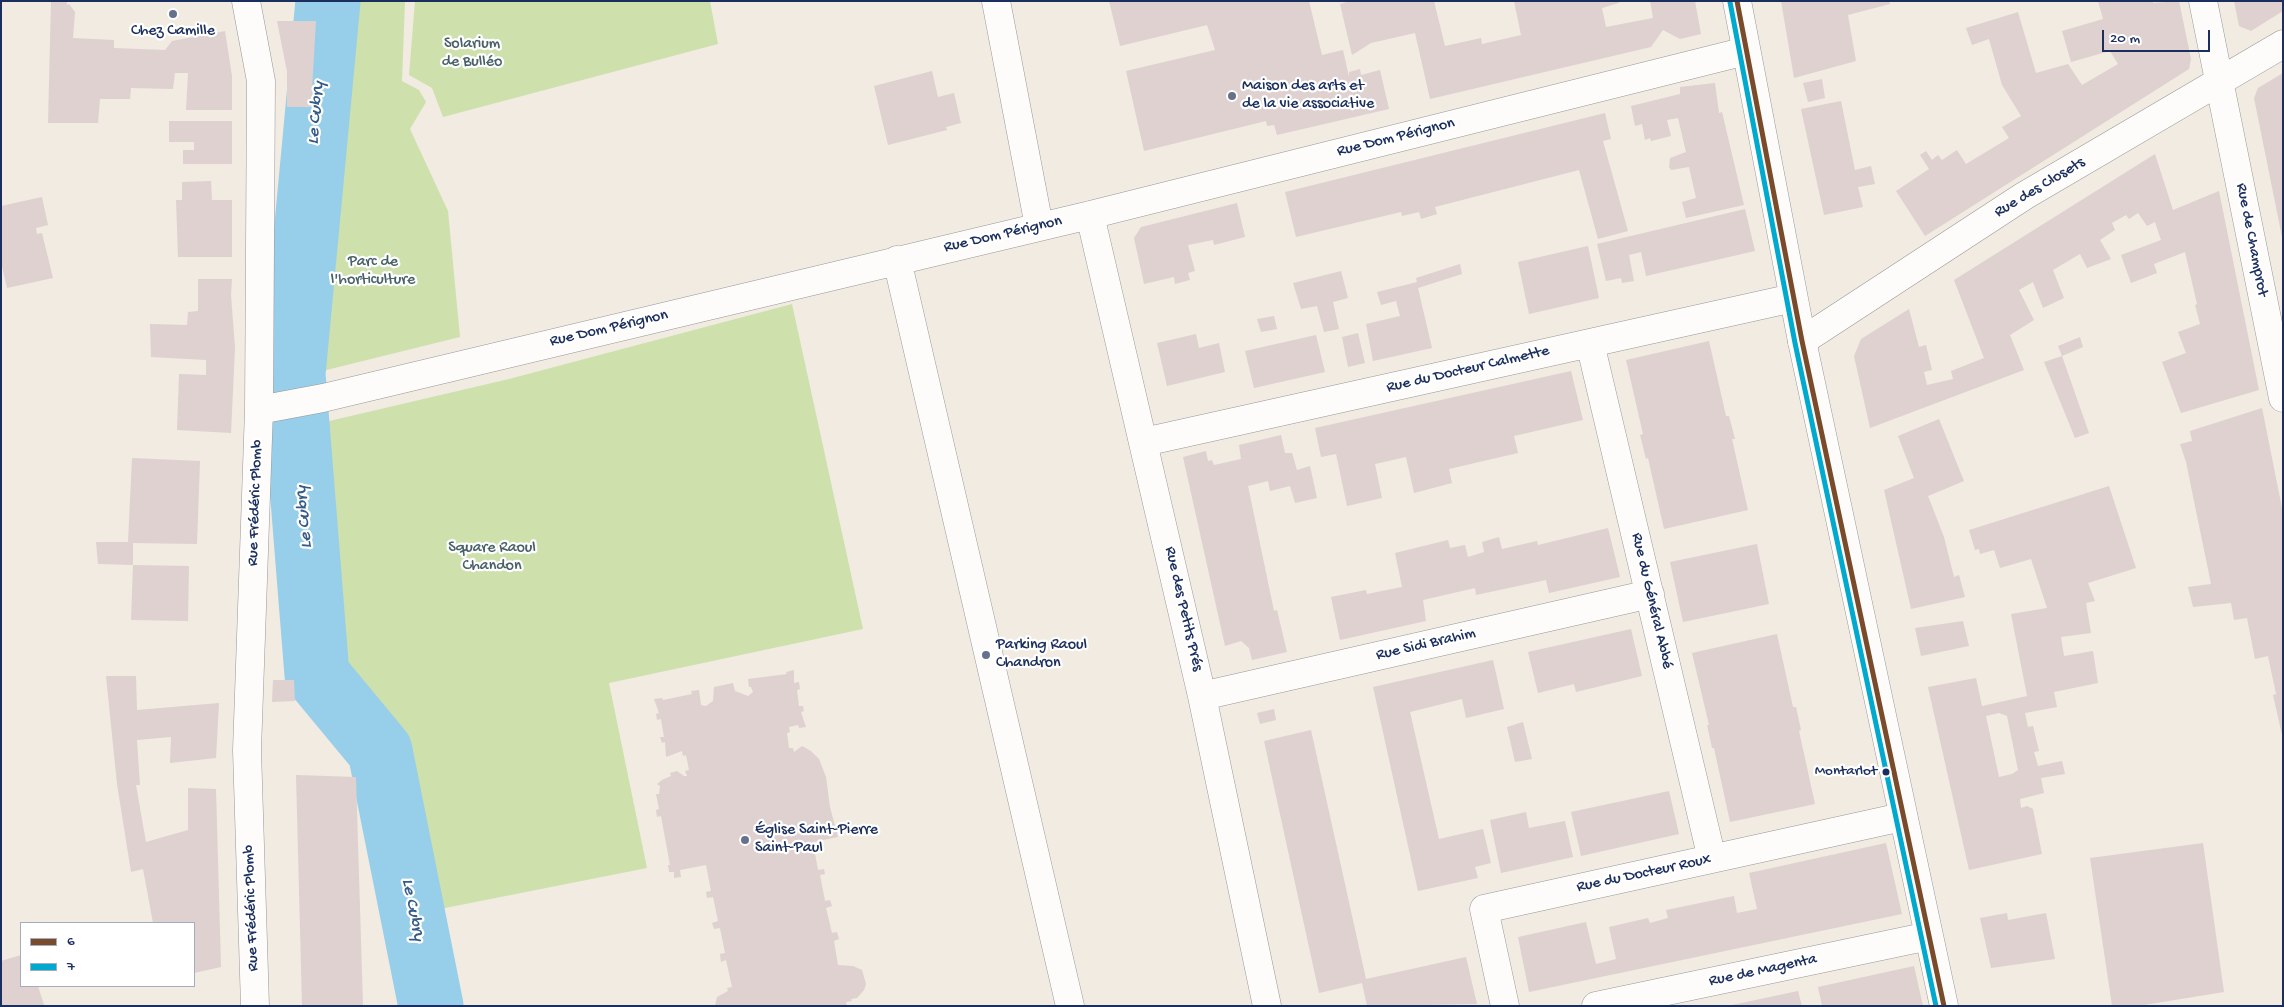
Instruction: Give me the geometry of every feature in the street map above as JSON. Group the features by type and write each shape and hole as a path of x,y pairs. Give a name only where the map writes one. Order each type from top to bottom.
{"street":[{"name":"Rue Frédéric Plomb","path":"246,1 261,81 266,409 247,750 255,1006"},
{"path":"996,1 1039,226"},
{"path":"1737,1 1793,298 1902,817 1944,1006"},
{"name":"Rue de Champrot","path":"2203,1 2283,398"},
{"name":"Rue des Closets","path":"1802,341 2024,196 2220,83 2283,44"},
{"name":"Rue Dom Pérignon","path":"266,409 323,398 1090,215 1746,51"},
{"name":"Rue des Petits Prés","path":"1090,215 1202,696 1267,1006"},
{"path":"897,260 1070,1006"},
{"name":"Rue du Docteur Calmette","path":"1144,442 1793,298"},
{"name":"Rue du Général Abbé","path":"1590,343 1712,859"},
{"name":"Rue Sidi Brahim","path":"1202,696 1650,594"},
{"name":"Rue du Docteur Roux","path":"1505,1006 1484,909 1902,817"},
{"name":"Rue de Magenta","path":"1596,1006 1929,936"}],"green space":[{"name":"Parc de l'horticulture","path":"315,1 405,1 402,81 419,90 426,102 410,129 448,211 460,337 282,381"},
{"name":"Solarium de Bulléo","path":"415,1 710,1 718,44 443,117 432,88 409,75"},
{"name":"Square Raoul Chandon","path":"792,304 863,629 609,683 647,868 440,909 395,736 332,669 308,426 509,379"}],"building":[{"path":"51,1 67,1 67,5 69,4 75,12 73,38 114,40 114,48 165,50 172,41 225,31 232,76 232,110 186,110 188,73 175,73 173,89 131,88 130,99 100,99 98,123 48,123"},
{"name":"Maison des arts et de la vie associative","path":"1109,1 1309,1 1322,55 1343,50 1349,77 1349,72 1360,69 1361,75 1380,70 1389,109 1277,135 1274,125 1267,126 1266,121 1144,151 1126,71 1215,50 1207,25 1120,46"},
{"path":"1350,1 1434,1 1445,46 1481,38 1482,44 1521,35 1514,1 1619,1 1619,3 1602,8 1606,27 1653,18 1650,1 1695,1 1701,34 1680,39 1663,30 1651,47 1430,99 1415,33 1371,43 1352,55 1340,4"},
{"path":"1781,1 1889,1 1890,4 1848,15 1856,61 1794,78"},
{"path":"2098,1 2153,1 2153,3 2179,1 2191,59 2189,69 1925,236 1896,191 1929,169 1920,155 1926,151 1932,160 1938,155 1942,160 1957,150 1966,164 2009,138 2002,127 2021,116 2002,85 1989,39 1972,45 1966,28 2018,12 2036,73 2068,64 2082,85 2118,64 2110,51 2071,62 2062,31 2103,19"},
{"path":"2234,1 2283,1 2283,11 2251,31 2239,26"},
{"path":"277,21 316,21 311,107 287,107 287,72"},
{"path":"932,71 938,97 954,93 961,123 946,127 947,130 888,145 874,86"},
{"path":"2283,73 2282,237 2254,98 2258,88"},
{"path":"1822,79 1825,98 1808,102 1803,83"},
{"path":"1715,83 1719,113 1722,112 1744,205 1686,218 1682,202 1696,198 1689,167 1671,170 1669,167 1670,158 1686,152 1678,118 1667,120 1671,136 1651,141 1650,138 1645,140 1642,124 1635,126 1631,106 1680,94 1680,87"},
{"path":"1841,101 1855,170 1871,166 1875,184 1858,187 1863,207 1824,215 1801,109"},
{"path":"1605,113 1611,139 1603,141 1628,231 1598,239 1579,170 1435,207 1437,214 1421,219 1419,212 1402,216 1401,212 1296,237 1285,192"},
{"path":"169,121 232,121 232,164 183,164 183,150 194,150 194,142 169,142"},
{"path":"2155,154 2173,210 2219,191 2259,390 2181,413 2162,362 2186,353 2178,332 2200,324 2195,305 2197,304 2185,252 2154,264 2157,273 2131,283 2121,255 2161,240 2155,222 2147,226 2138,213 2129,219 2126,215 2112,223 2115,230 2100,240 2111,259 2087,268 2080,254 2053,270 2064,298 2043,308 2033,282 2019,290 2034,320 2010,335 2024,370 1870,428 1854,356 1861,339 1909,309 1919,347 1926,345 1932,370 1924,372 1927,385 1953,379 1951,371 1984,358 1954,280"},
{"path":"211,181 212,200 232,200 232,257 178,257 176,200 182,200 182,182"},
{"path":"42,197 48,225 36,228 37,234 42,233 53,278 7,288 1,262 1,206"},
{"path":"1237,203 1245,237 1214,245 1213,240 1188,245 1195,271 1188,273 1190,280 1175,284 1174,277 1144,284 1134,238 1141,227"},
{"path":"1745,209 1755,251 1646,276 1641,252 1629,255 1634,281 1622,283 1621,278 1606,281 1597,244"},
{"path":"1588,246 1599,298 1529,314 1518,262"},
{"path":"1460,264 1462,274 1418,288 1432,348 1373,361 1366,324 1400,316 1396,301 1381,305 1377,292 1417,282 1416,278"},
{"path":"1341,271 1348,298 1333,302 1339,329 1324,332 1317,306 1301,309 1293,283"},
{"path":"198,279 232,279 231,295 235,348 231,433 177,430 179,374 206,375 206,360 151,357 150,324 187,325 188,312 198,311"},
{"path":"1274,316 1277,329 1261,332 1257,319"},
{"path":"1358,333 1365,363 1348,367 1342,337"},
{"path":"1196,334 1199,348 1219,343 1225,372 1167,386 1157,343"},
{"path":"1316,335 1325,372 1254,388 1245,351"},
{"path":"2080,337 2083,347 2062,356 2058,346"},
{"path":"1709,341 1726,416 1729,416 1735,439 1732,439 1748,510 1664,529 1648,458 1646,459 1640,435 1643,434 1626,360"},
{"path":"2062,356 2089,433 2075,438 2044,362"},
{"path":"1571,371 1583,420 1514,436 1518,453 1449,469 1452,483 1414,493 1406,457 1375,464 1382,498 1347,506 1336,454 1321,457 1315,428"},
{"path":"2262,408 2283,513 2282,735 2273,695 2276,694 2268,656 2255,659 2247,618 2234,620 2231,603 2193,607 2188,587 2211,584 2186,462 2180,444 2192,441 2190,431"},
{"path":"1939,419 1964,481 1928,496 1944,537 1954,577 1959,575 1965,597 1911,609 1884,490 1914,478 1898,436"},
{"path":"1281,435 1285,453 1292,453 1297,470 1310,466 1317,498 1295,503 1290,486 1270,491 1268,481 1248,486 1274,611 1277,610 1287,652 1252,660 1249,648 1241,641 1225,646 1183,457 1206,451 1208,461 1212,460 1214,465 1241,459 1239,445"},
{"path":"132,458 200,461 197,544 133,543 133,565 98,564 96,542 128,542"},
{"path":"2109,486 2136,568 2088,583 2095,601 2086,603 2091,633 2061,637 2064,656 2093,651 2098,683 2054,692 2057,707 2025,713 2028,727 2033,726 2039,751 2034,752 2038,766 2062,761 2065,774 2041,778 2044,793 2020,799 2021,808 2027,806 2033,809 2042,854 1969,870 1928,687 1976,678 1982,706 2027,696 2011,614 2047,608 2031,559 2000,568 1994,550 1980,554 1979,549 1975,550 1969,530","holes":["1999,713 2007,716 2018,770 2012,774 1999,777 1986,716"]},
{"path":"1608,528 1620,577 1549,593 1546,580 1476,595 1475,588 1423,600 1426,621 1340,640 1331,597 1366,590 1367,594 1402,587 1395,553 1448,540 1450,548 1465,545 1468,557 1484,552 1482,542 1499,537 1502,549 1537,541 1538,545"},
{"path":"1757,544 1769,604 1683,622 1670,562"},
{"path":"133,565 189,566 188,621 131,620"},
{"path":"1963,621 1969,646 1921,656 1915,628"},
{"path":"1631,629 1642,676 1576,692 1574,684 1538,693 1528,652"},
{"path":"1777,634 1793,707 1796,707 1801,730 1799,731 1815,804 1730,822 1692,653"},
{"path":"1493,660 1504,709 1466,718 1462,699 1410,712 1439,839 1483,829 1491,863 1475,867 1478,878 1418,891 1373,687"},
{"name":"Église Saint-Pierre Saint-Paul","path":"794,670 794,683 799,682 800,689 797,690 799,706 803,706 804,711 801,712 806,727 799,728 798,725 789,727 790,732 787,733 789,748 793,748 794,752 802,746 819,759 826,777 830,807 838,837 813,842 818,870 824,869 825,874 820,875 825,901 830,900 832,906 826,908 832,933 837,932 839,939 834,941 838,965 853,966 862,970 866,984 864,990 857,998 846,1002 847,1006 715,1006 717,997 728,991 727,988 732,987 726,960 721,962 720,954 725,953 720,928 714,929 712,923 718,921 713,897 707,898 706,892 711,891 706,865 680,870 681,877 674,878 674,872 669,872 668,865 670,865 661,816 657,817 656,810 659,809 656,794 659,794 660,786 657,784 671,776 670,773 677,771 687,776 685,771 689,770 686,755 683,756 682,751 666,757 665,742 662,743 660,737 664,737 661,719 657,720 656,714 659,713 654,699 662,698 663,700 692,694 691,691 699,690 701,705 706,706 713,701 714,687 733,683 735,691 748,696 753,692 751,687 749,687 748,679 787,674 786,672"},
{"path":"106,676 136,676 137,710 219,703 216,758 170,763 171,737 137,740 140,785 136,785 146,842 188,830 188,788 216,789 221,967 195,973 195,922 153,922 143,869 131,872 117,784"},
{"path":"273,680 294,680 295,701 272,702"},
{"path":"1274,709 1276,720 1260,724 1257,713"},
{"path":"1523,722 1532,759 1515,762 1507,727"},
{"path":"1311,730 1366,979 1466,957 1477,1004 1367,1006 1362,983 1319,993 1264,741"},
{"path":"296,775 356,777 363,1006 302,1006"},
{"path":"1669,791 1679,834 1581,856 1571,812"},
{"path":"1526,812 1529,828 1565,821 1573,857 1501,873 1490,820"},
{"path":"1886,843 1902,914 1529,992 1518,937 1586,922 1596,964 1616,959 1609,927 1648,918 1650,923 1668,918 1666,910 1734,896 1737,913 1757,909 1749,873"},
{"path":"2203,843 2224,992 2138,1006 2112,1006 2090,858"},
{"path":"2007,913 2008,920 2046,913 2055,959 1991,968 1980,918"},
{"path":"20,955 20,987 38,987 44,1005 1,1006 1,961"},
{"path":"1914,966 1923,1006 1822,1006 1818,987"},
{"path":"1798,991 1802,1006 1732,1006 1732,1005"}],"waterway":[{"name":"Le Cubry","path":"328,1 293,374 317,675 380,751 431,1006"}],"transit line":[{"name":"6","path":"1737,1 1802,341 1944,1006"},
{"name":"7","path":"1730,2 1795,343 1936,1006"}],"place":[{"name":"Chez Camille","path":"173,14"},
{"name":"Maison des arts et de la vie associative","path":"1232,96"},
{"name":"Parking Raoul Chandron","path":"986,655"},
{"name":"Montarlot","path":"1886,772"},
{"name":"Église Saint-Pierre Saint-Paul","path":"745,840"}]}
